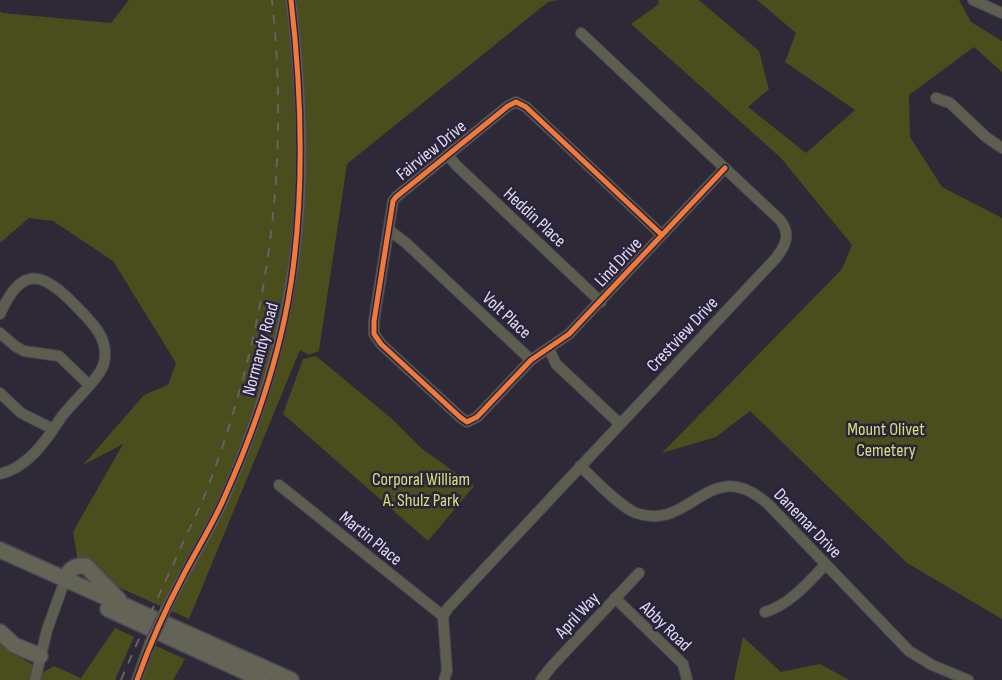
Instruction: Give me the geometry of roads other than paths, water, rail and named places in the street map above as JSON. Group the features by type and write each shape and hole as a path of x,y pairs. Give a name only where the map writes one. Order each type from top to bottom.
{"highway":[{"path":"0,550 125,618 258,679"},
{"path":"0,559 132,610 291,680"},
{"path":"64,584 72,569 76,566 86,566 112,594 132,610"},
{"path":"0,632 14,645 40,656"}],"street":[{"name":"Normandy Road","path":"137,680 150,643 166,609 214,520 241,458 261,402 286,308 295,248 301,164 298,64 292,0"},
{"path":"974,0 1002,13"},
{"name":"Crestview Drive","path":"442,616 776,258 785,245 787,236 784,225 582,33"},
{"path":"936,98 950,103 986,137 1002,148"},
{"name":"Fairview Drive","path":"531,360 477,418 468,422 460,417 381,344 374,334 374,321 392,208 396,196 508,106 516,102 526,106 662,235"},
{"name":"Heddin Place","path":"448,155 456,165 601,302"},
{"name":"Lind Drive","path":"549,349 569,334 601,302 725,168"},
{"name":"Volt Place","path":"389,230 406,243 531,360 549,349 556,364 620,424"},
{"path":"0,314 9,295 20,283 26,280 38,279 48,282 54,285 95,325 103,339 105,352 103,366 96,378 72,403 34,454 13,470 0,474"},
{"path":"0,333 24,352 59,356 89,385"},
{"path":"0,393 21,413 53,430"},
{"name":"Danemar Drive","path":"580,466 625,507 648,516 672,514 716,488 733,487 746,490 760,497 909,651 932,665 968,680"},
{"name":"Martin Place","path":"279,485 442,616"},
{"path":"765,612 776,609 785,603 826,565"},
{"name":"April Way","path":"541,680 614,598 639,573"},
{"path":"35,680 47,630 64,584"},
{"name":"Abby Road","path":"614,598 683,664 687,680"},
{"path":"442,616 447,671 444,680"}],"railway":[{"path":"121,680 208,487 229,427 246,368 259,308 269,247 275,186 278,125 277,63 272,0"}],"park label":[{"name":"Mount Olivet Cemetery","path":"886,439"},
{"name":"Corporal William A. Shulz Park","path":"421,489"}]}
